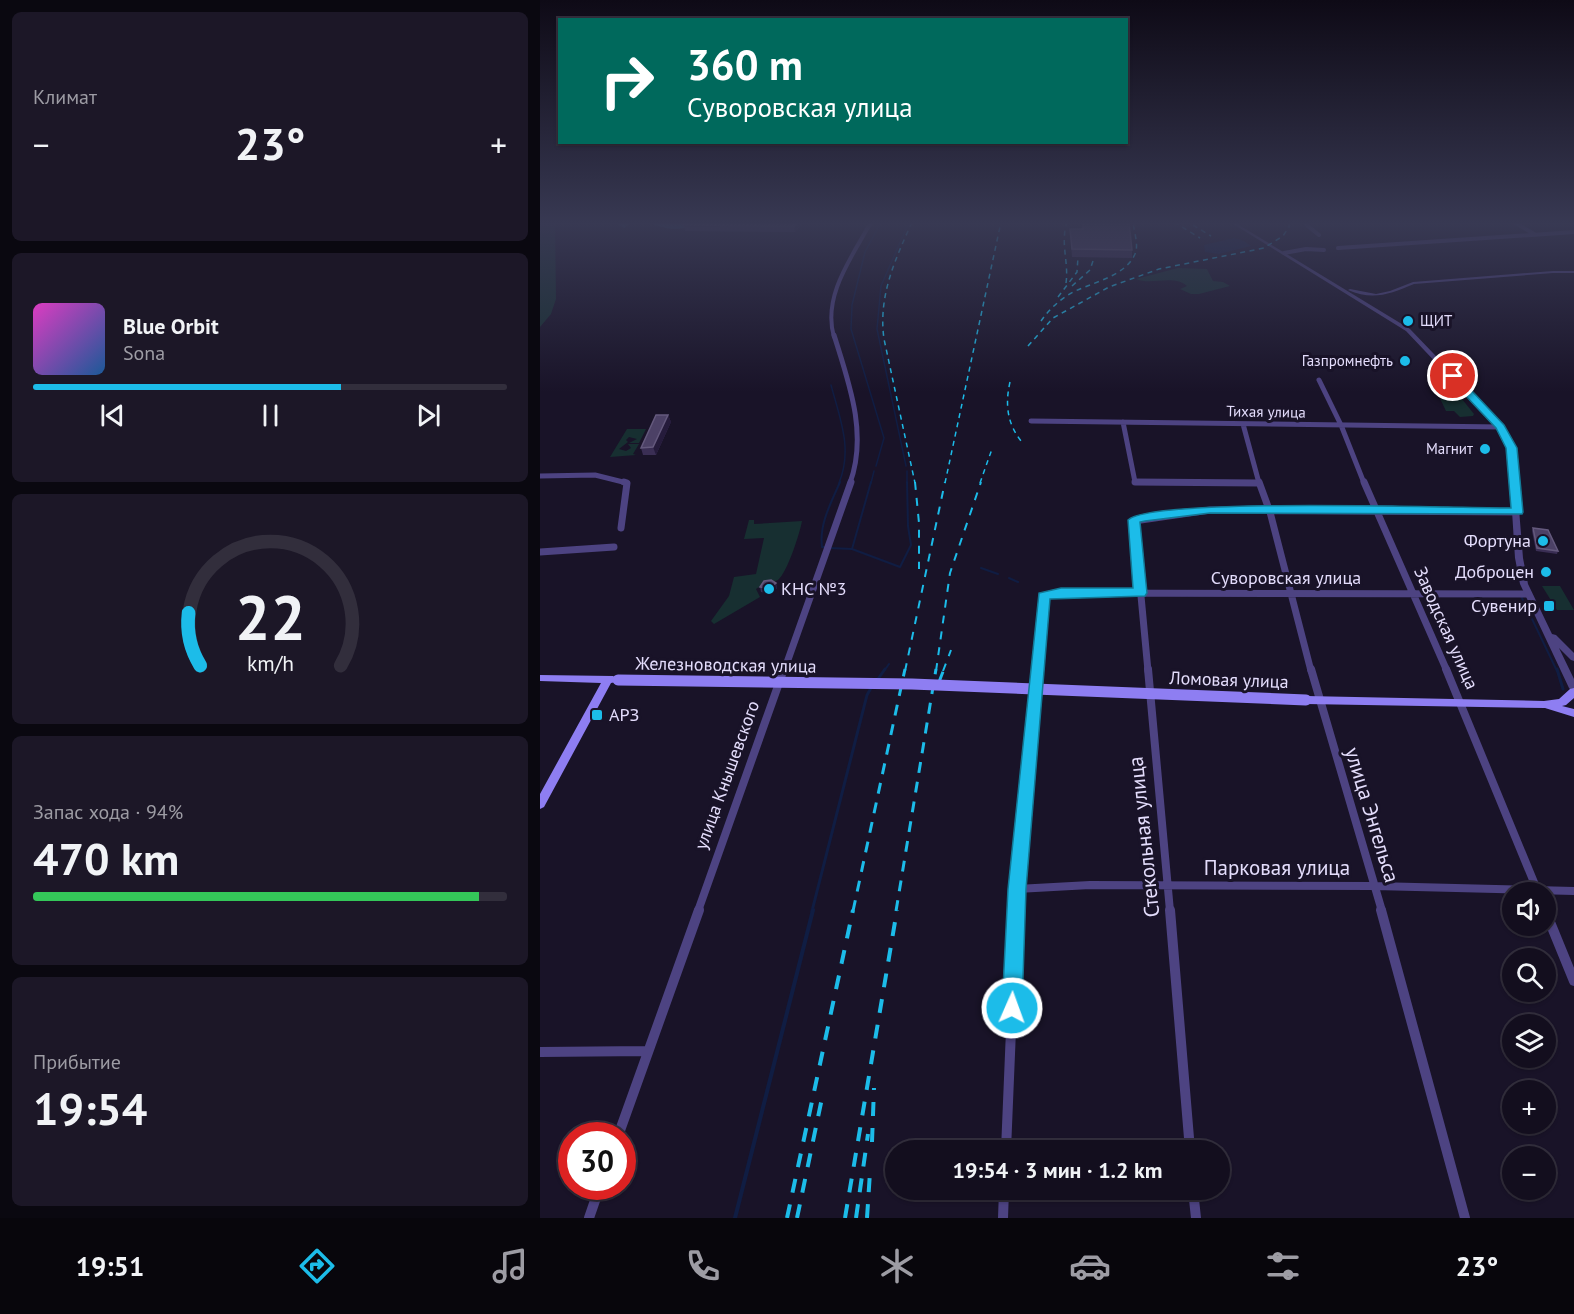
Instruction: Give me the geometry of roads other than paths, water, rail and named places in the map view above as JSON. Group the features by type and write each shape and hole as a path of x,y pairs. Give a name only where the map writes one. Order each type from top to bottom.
{"main road":[{"name":"Железноводская улица","path":"540,678 912,684"},
{"path":"540,804 613,680"},
{"name":"Ломовая улица","path":"912,684 1320,701 1544,705"},
{"path":"1544,705 1566,700 1574,690"},
{"path":"1544,705 1574,713"}],"street":[{"name":"улица Кнышевского","path":"623,1122 854,473 860,431 848,381 830,323 835,289 841,279"},
{"path":"1326,279 1408,330 1501,427 1511,448 1519,558 1528,594 1574,690"},
{"path":"1368,305 1370,297 1413,283 1466,279"},
{"path":"1341,288 1376,295"},
{"path":"1352,295 1360,292"},
{"name":"Заводская улица","path":"1319,380 1341,425 1461,704 1533,882"},
{"name":"Тихая улица","path":"1031,421 1501,427"},
{"path":"1123,422 1135,482 1258,483"},
{"name":"улица Энгельса","path":"1243,424 1258,483 1270,512 1320,701 1375,886 1465,1218"},
{"path":"540,476 588,473 609,476 627,483 621,528"},
{"name":"Стекольная улица","path":"1189,1140 1169,887 1150,709 1134,520 1210,510 1270,512"},
{"path":"1270,512 1376,510 1517,512"},
{"path":"540,552 614,548"},
{"name":"Суворовская улица","path":"1017,889 1044,596 1061,593 1528,594"},
{"path":"1547,630 1574,658"},
{"name":"Парковая улица","path":"1017,889 1090,885 1375,886 1502,890"},
{"path":"1006,1140 1017,889"},
{"name":"Парковая улица","path":"1556,891 1574,891"},
{"path":"1556,936 1574,981"},
{"path":"540,1052 647,1051"},
{"path":"589,1218 595,1200"},
{"path":"1003,1218 1004,1200"},
{"path":"1195,1200 1196,1218"}],"waterway":[{"path":"858,279 852,305 851,329 884,438 876,466"},
{"path":"884,279 881,286 877,329 906,466"},
{"path":"831,385 845,446 845,458 839,483"},
{"path":"871,483 874,471"},
{"path":"907,471 907,482"},
{"path":"825,547 822,547 822,530 840,482"},
{"path":"852,549 871,482"},
{"path":"852,549 900,567 911,545 907,482"},
{"path":"830,548 852,549"},
{"path":"981,568 998,574"},
{"path":"1009,578 1018,582"},
{"path":"1521,596 1557,671"},
{"path":"884,671 889,664"},
{"path":"878,679 885,669"},
{"path":"1557,669 1563,689"},
{"path":"812,911 867,695 871,688"},
{"path":"735,1218 813,910"}],"railway":[{"path":"889,279 883,308 884,339 915,483"},
{"path":"945,483 989,279"},
{"path":"1066,279 1066,283"},
{"path":"1058,297 1072,279"},
{"path":"1072,286 1080,279"},
{"path":"1041,321 1068,295 1105,279"},
{"path":"1028,346 1053,318 1109,287 1132,279"},
{"path":"1010,382 1008,413 1021,441"},
{"path":"980,483 992,449"},
{"path":"915,482 919,523 919,569"},
{"path":"905,671 945,482"},
{"path":"936,671 950,573 981,482"},
{"path":"943,671 951,650"},
{"path":"853,911 905,669"},
{"path":"896,911 936,669"},
{"path":"939,682 944,669"},
{"path":"787,1218 853,910"},
{"path":"845,1218 897,910"},
{"path":"872,1142 874,1088"},
{"path":"797,1218 822,1098"},
{"path":"856,1218 868,1134"},
{"path":"867,1218 870,1172"}],"place":[{"name":"ЩИТ","path":"1408,321"},
{"name":"Газпромнефть","path":"1405,361"},
{"name":"Магнит","path":"1485,449"},
{"name":"Фортуна","path":"1543,541"},
{"name":"Доброцен","path":"1546,572"},
{"name":"КНС №3","path":"769,589"},
{"name":"Сувенир","path":"1549,606"},
{"name":"АРЗ","path":"597,715"}]}
